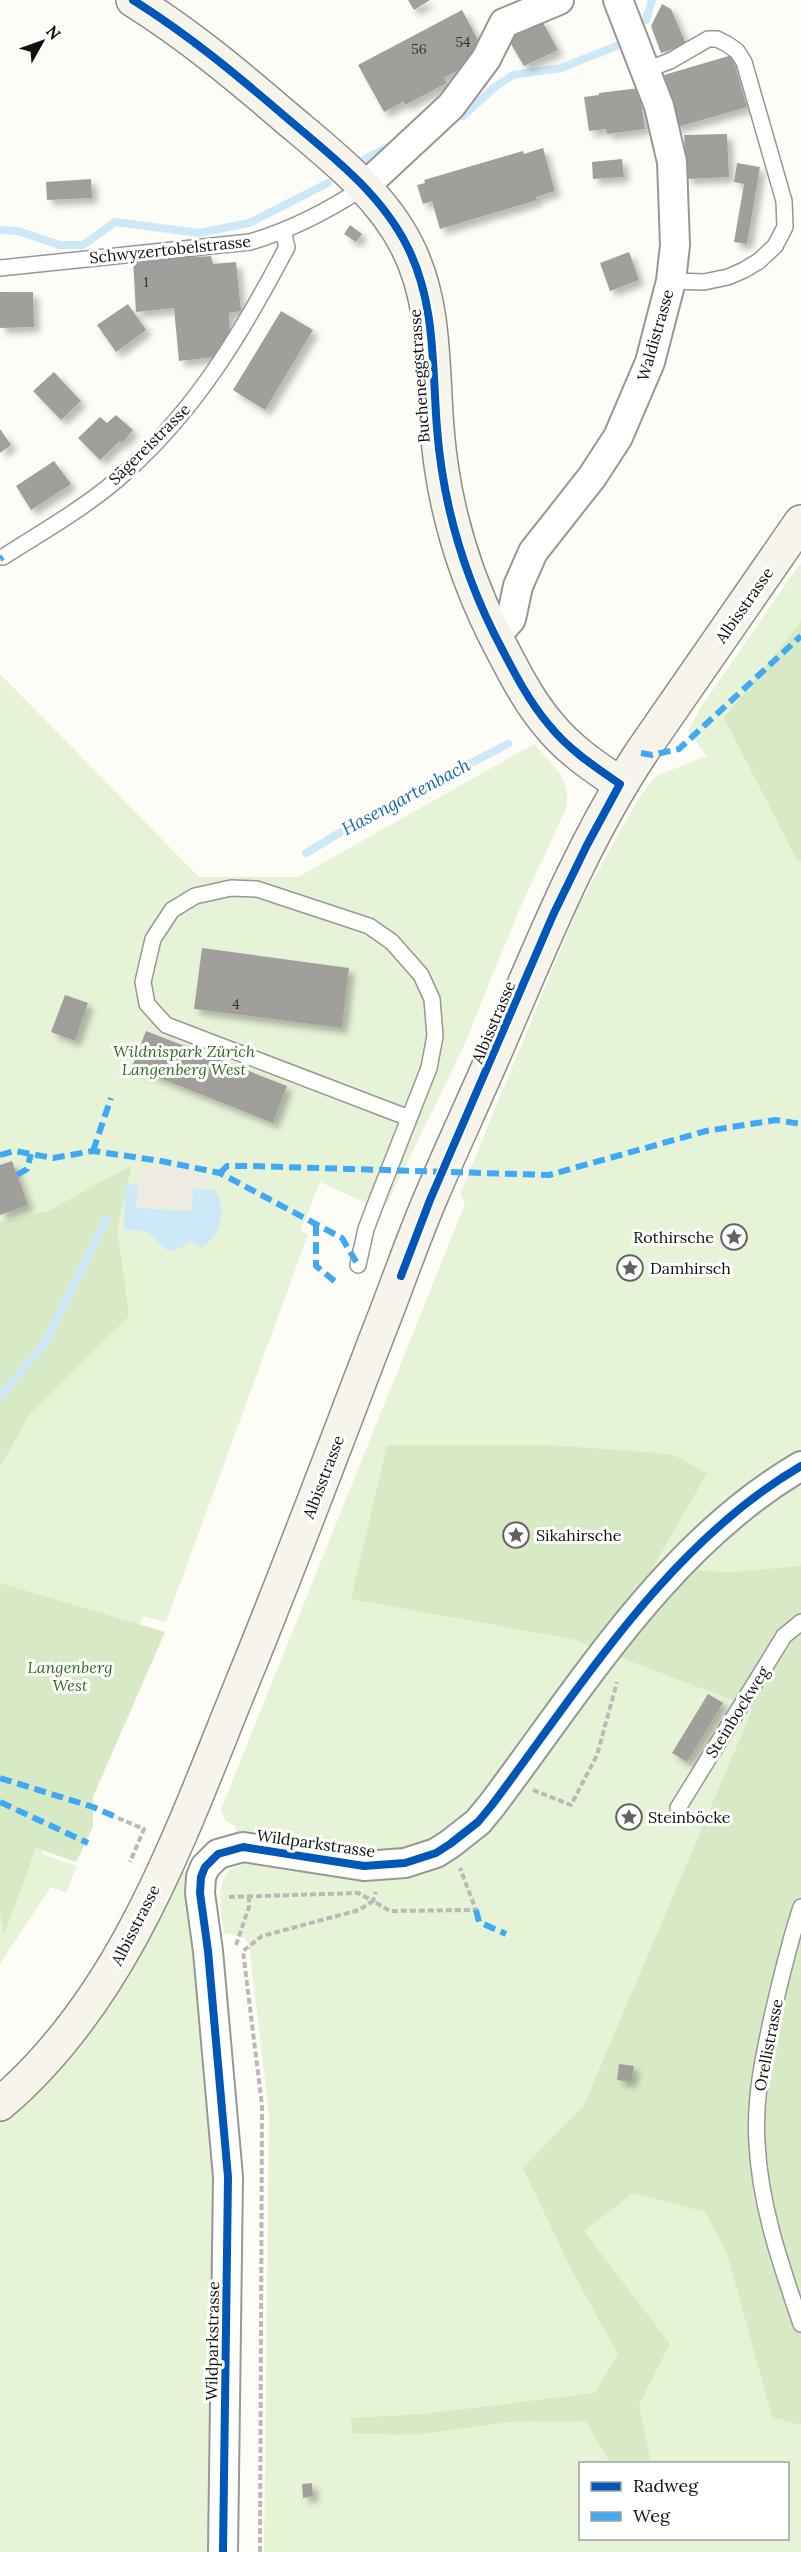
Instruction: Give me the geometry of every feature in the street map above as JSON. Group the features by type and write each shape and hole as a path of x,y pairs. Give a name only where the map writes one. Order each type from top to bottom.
{"main road":[{"name":"Bucheneggstrasse","path":"133,0 171,23 209,52 364,187 397,228 408,247 425,291 430,318 436,425 444,492 462,560 495,637 519,682 549,725 580,756 620,784"},
{"name":"Albisstrasse","path":"0,2104 44,2063 88,2008 112,1970 166,1864 255,1652 430,1200 553,915 586,845 620,784 801,522"}],"street":[{"path":"364,187 451,106 486,60 504,23 559,0"},
{"name":"Waldistrasse","path":"495,637 511,619 518,586 532,552 592,477 618,437 650,362 671,281 675,245 672,162 659,106 618,0"},
{"name":"Wildparkstrasse","path":"223,2552 228,2176 209,1963 200,1893 201,1877 205,1867 218,1854 243,1847 364,1866 385,1865 423,1858 450,1844 478,1822 641,1607 688,1556 768,1487 801,1466"}],"lane":[{"path":"646,70 670,62 708,39 717,39 737,51 744,62 784,201 784,227 775,246 759,261 728,277 704,282 671,281"},
{"name":"Schwyzertobelstrasse","path":"0,268 250,242 283,232 331,208 364,187"},
{"name":"Sägereistrasse","path":"3,557 75,511 126,472 180,418 221,364 250,318 287,247 283,232"},
{"path":"358,1265 366,1229 410,1118 429,1068 435,1036 432,999 421,975 392,942 369,926 257,889 231,888 195,896 172,910 153,939 143,982 147,1004 166,1024 410,1118"},
{"name":"Steinbockweg","path":"678,1808 784,1636 801,1622"},
{"name":"Orellistrasse","path":"801,1907 790,1940 757,2090 757,2122 763,2194 777,2253 801,2324"}],"path":[{"path":"510,1780 571,1805 597,1755 618,1678"},
{"path":"118,1818 144,1829 130,1862"},
{"path":"229,1897 358,1893 390,1911 476,1910 450,1844"},
{"path":"122,1858 138,1866"},
{"path":"260,2552 262,2105 243,1951 262,1936 359,1910 373,1901 385,1865"},
{"path":"237,1938 249,1906 249,1898"}],"green space":[{"path":"801,562 801,2552 264,2552 269,2115 249,1945 245,1938 224,1933 220,1905 222,1884 225,1875 231,1869 240,1866 236,1827 225,1820 221,1809 465,1204 460,1194 579,905 640,796 656,776 707,756 688,731 701,707"},
{"path":"801,622 801,863 796,858 724,718"},
{"name":"Wildnispark Zürich Langenberg West","path":"0,674 199,877 298,877 534,744 559,773 567,799 566,809 520,908 463,1048 387,1204 369,1197 366,1203 320,1182 301,1230 308,1235 166,1622 143,1616 76,1781 42,1854 77,1866 66,1893 51,1887 0,1964"},
{"path":"132,1165 117,1228 129,1316 30,1414 0,1467 0,1222 48,1211"},
{"path":"387,1445 549,1445 672,1454 707,1473 652,1569 733,1572 801,1566 801,2425 772,2417 727,2253 705,2212 633,2193 584,2231 670,2344 639,2405 651,2462 610,2462 585,2421 509,2422 413,2435 352,2433 351,2418 423,2414 595,2393 618,2354 572,2271 523,2168 584,2105 753,1708 572,1639 351,1599"},
{"name":"Langenberg West","path":"0,1583 165,1632 93,1797 93,1827 76,1862 36,1848 4,1935 0,1913"},
{"path":"176,1870 188,1873 217,2173 212,2552 0,2552 0,2121 28,2099"}],"shaded area":[{"path":"140,1168 189,1171 208,1178 209,1188 192,1187 191,1210 137,1206"}],"water":[{"path":"125,1184 138,1185 136,1208 192,1211 193,1188 214,1190 221,1204 218,1228 203,1247 190,1241 170,1251 148,1232 124,1229"}],"building":[{"path":"408,0 430,0 414,10"},
{"path":"662,4 671,9 686,44 661,53 651,26"},
{"path":"462,10 486,55 444,78 447,83 405,105 404,101 384,112 358,65"},
{"path":"541,19 558,50 524,66 508,39 514,29"},
{"path":"732,55 747,107 674,128 659,81 664,75"},
{"path":"639,88 645,129 607,134 606,129 589,131 584,97"},
{"path":"727,134 729,177 686,179 684,135"},
{"path":"543,148 555,191 536,197 537,200 440,229 432,201 423,204 417,185 425,183 424,180 523,151 524,154"},
{"path":"622,159 624,177 593,179 592,162"},
{"path":"737,163 760,167 747,244 734,242 744,184 734,182"},
{"path":"91,179 92,198 47,200 46,182"},
{"path":"350,225 362,234 356,242 344,234"},
{"path":"195,250 196,257 211,256 213,264 236,262 241,311 229,313 230,334 214,357 179,361 174,308 136,312 133,260"},
{"path":"629,252 639,280 610,291 600,263"},
{"path":"0,292 33,292 34,327 0,328"},
{"path":"128,304 146,330 116,352 97,325"},
{"path":"281,311 313,330 265,410 233,390"},
{"path":"54,372 81,401 61,420 33,391"},
{"path":"116,415 133,430 122,443 120,441 100,460 78,438 100,417 107,423"},
{"path":"0,429 11,445 0,453"},
{"path":"54,461 71,484 31,510 16,486"},
{"path":"202,948 349,968 342,1028 194,1009"},
{"path":"65,995 88,1003 75,1041 51,1032"},
{"path":"146,1031 287,1086 273,1123 132,1067"},
{"path":"12,1161 28,1205 0,1215 0,1165"},
{"path":"708,1694 723,1703 687,1762 672,1753"},
{"path":"619,2064 634,2066 631,2082 617,2080"},
{"path":"312,2483 313,2496 303,2498 302,2484"}],"waterway":[{"path":"646,20 652,0"},
{"path":"463,116 496,86 513,75 561,68 619,45"},
{"path":"365,159 390,146"},
{"path":"0,230 18,231 60,245 83,245 115,222 199,233 249,223 328,183"},
{"name":"Hasengartenbach","path":"306,853 361,820 508,744"},
{"path":"0,1396 45,1343 106,1220"}],"marked path":[{"path":"641,753 652,755 679,749 801,636"},
{"path":"93,1151 111,1098"},
{"path":"220,1173 227,1166 251,1166 549,1175 706,1131 776,1120 801,1124"},
{"path":"0,1155 15,1151 53,1158 93,1151 220,1173 342,1238 358,1265"},
{"path":"17,1175 27,1169 31,1154"},
{"path":"316,1224 316,1266 337,1283"},
{"path":"0,1778 93,1807 118,1818"},
{"path":"0,1802 88,1843"},
{"path":"476,1910 479,1922 506,1934"}],"cycle path":[{"path":"133,0 213,56 322,147 370,193 396,227 416,268 428,312 444,487 467,570 513,670 542,717 573,750 620,784 553,915 430,1200 401,1276"},
{"path":"223,2552 228,2177 208,1951 200,1893 201,1877 205,1867 218,1854 243,1847 364,1866 405,1863 436,1853 450,1844 478,1822 492,1805 595,1665 669,1576 709,1535 753,1498 801,1466"}],"place":[{"name":"Rothirsche","path":"734,1237"},
{"name":"Damhirsch","path":"630,1268"},
{"name":"Sikahirsche","path":"516,1535"},
{"name":"Steinböcke","path":"629,1817"}]}
